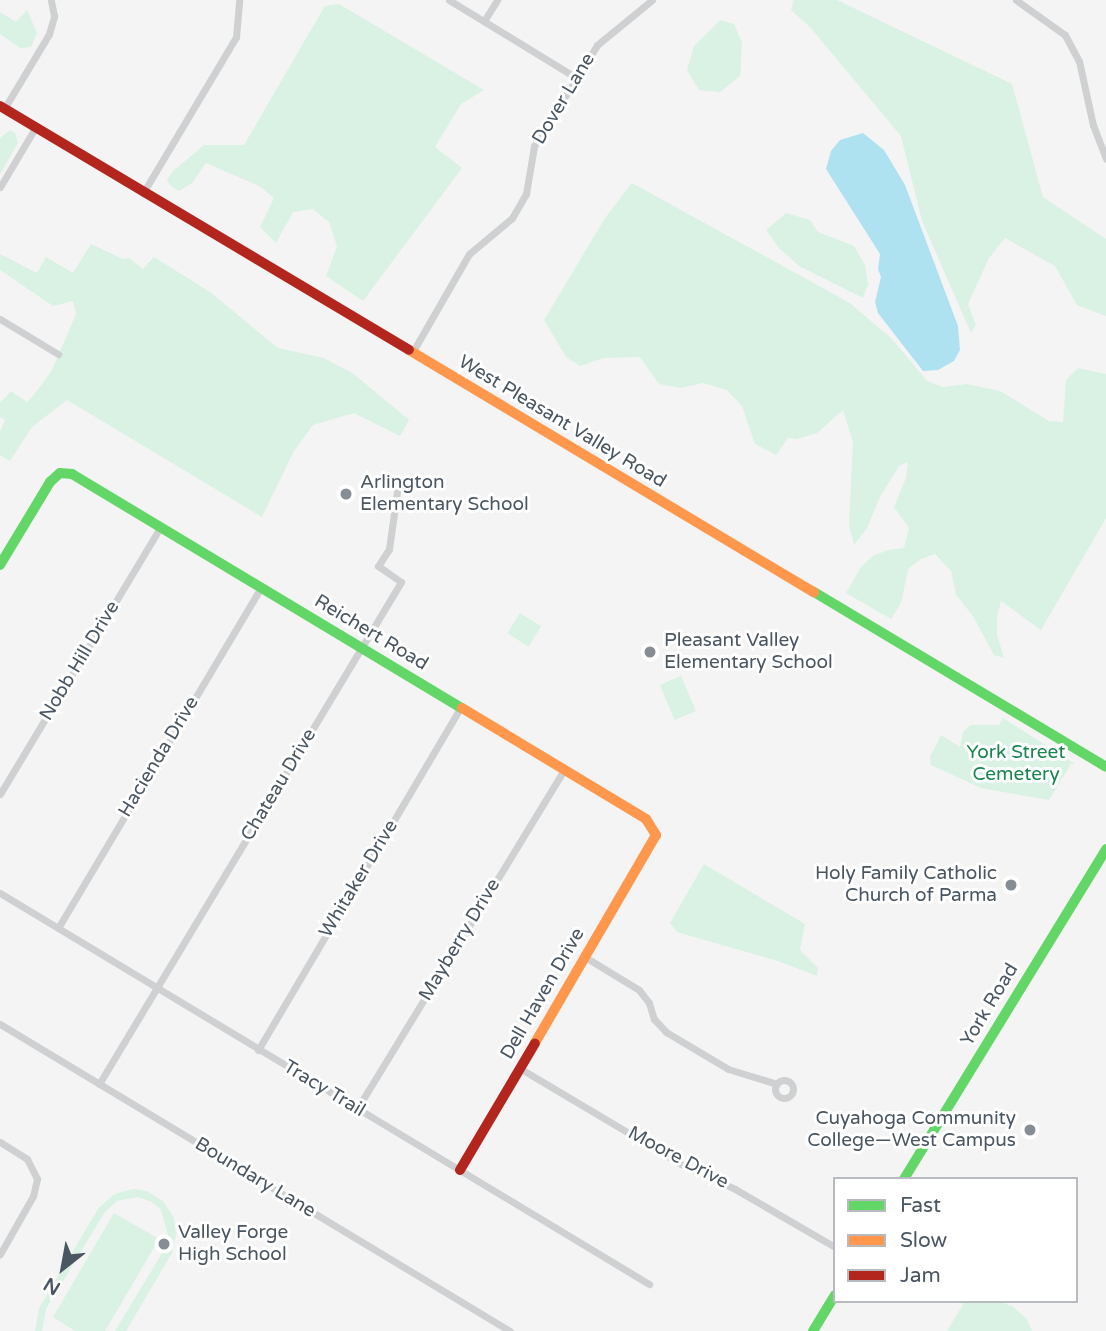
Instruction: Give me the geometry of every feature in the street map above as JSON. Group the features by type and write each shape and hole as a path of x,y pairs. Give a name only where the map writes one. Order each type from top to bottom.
{"main road":[{"name":"West Pleasant Valley Road","path":"2,108 1106,767"},
{"name":"Reichert Road","path":"0,565 50,482 61,474 72,474 646,819 656,835"},
{"name":"Dell Haven Drive","path":"460,1170 656,835"},
{"name":"York Road","path":"905,1177 1106,849"},
{"path":"813,1331 833,1298"}],"street":[{"path":"2,108 49,34 54,16 51,0"},
{"path":"143,193 236,37 239,0"},
{"path":"449,0 578,78"},
{"path":"484,21 497,0"},
{"name":"Dover Lane","path":"412,353 469,254 512,218 526,194 534,146 597,45 653,0"},
{"path":"1016,0 1065,35 1079,61 1093,125 1106,159"},
{"path":"0,187 35,128"},
{"path":"0,319 58,354"},
{"name":"Chateau Drive","path":"99,1084 401,582 378,566 389,549 398,485"},
{"name":"Nobb Hill Drive","path":"0,794 160,527"},
{"name":"Hacienda Drive","path":"58,928 261,587"},
{"name":"Whitaker Drive","path":"258,1050 460,708"},
{"name":"Mayberry Drive","path":"357,1109 564,770"},
{"name":"Tracy Trail","path":"0,893 649,1284"},
{"path":"585,957 639,990 649,1003 654,1019 666,1032 728,1069 777,1084"},
{"name":"Boundary Lane","path":"0,1024 510,1331"},
{"name":"Moore Drive","path":"521,1069 681,1164 746,1195 833,1246"},
{"path":"0,1142 27,1158 37,1179 33,1196 0,1254"}],"green space":[{"path":"794,0 837,0 1012,84 1043,197 1106,239 1106,316 1077,305 1055,266 1005,238 989,258 968,304 976,325 971,333 922,221 901,136 810,27 791,10"},
{"path":"339,4 484,90 461,104 435,147 462,168 363,301 326,276 337,246 329,222 313,209 293,212 276,243 260,227 274,198 259,186 206,163 192,183 179,191 167,180 173,171 204,145 244,145 325,6"},
{"path":"27,10 37,33 31,47 20,48 0,34 0,12 16,22"},
{"path":"720,20 734,24 742,43 740,76 720,92 699,90 687,70 694,46"},
{"path":"10,130 15,133 18,143 0,174 0,138"},
{"path":"632,183 850,303 892,339 927,381 943,387 967,384 1000,391 1049,421 1063,422 1066,380 1078,368 1106,374 1106,518 1041,630 1001,601 997,617 997,635 1004,658 994,655 973,616 956,595 951,571 935,554 921,559 908,569 901,603 891,619 846,593 861,567 873,556 904,548 909,528 894,507 906,478 908,462 899,466 880,497 867,528 854,545 849,525 853,442 843,410 817,433 797,439 788,438 776,455 755,444 742,406 727,390 703,383 681,388 659,384 640,357 603,358 580,366 566,357 544,320 605,218"},
{"path":"786,213 810,220 818,232 854,246 865,265 868,284 863,298 799,266 779,248 766,230"},
{"path":"91,244 123,259 129,258 143,269 154,257 210,292 278,348 324,358 354,374 409,420 400,436 354,413 313,425 294,451 262,517 67,400 32,427 10,461 0,455 0,432 5,420 0,417 0,403 11,391 27,402 33,396 51,372 76,314 73,301 53,306 0,270 0,254 37,273 46,257 73,273"},
{"path":"520,613 541,626 528,647 507,633"},
{"path":"681,676 696,711 675,720 660,685"},
{"name":"York Street Cemetery","path":"1003,718 1075,764 1071,764 1049,800 981,788 931,765 930,757 941,735 960,747 963,732 970,725 999,725"},
{"path":"704,864 805,924 800,950 818,968 817,976 778,961 677,932 670,923"},
{"path":"133,1189 147,1191 163,1201 174,1218 176,1234 172,1253 126,1331 115,1331 164,1250 168,1235 161,1210 152,1202 138,1197 117,1201 105,1212 46,1309 42,1331 35,1331 39,1308 98,1209 114,1194"},
{"path":"114,1213 159,1239 105,1331 75,1331 53,1317"},
{"path":"964,1303 1002,1303 1012,1306 1026,1318 1032,1331 947,1331"}],"water":[{"path":"863,133 884,150 905,185 958,326 960,350 954,361 938,370 923,371 878,313 875,302 881,277 878,269 880,254 826,169 831,151 840,140"}],"traffic: fast":[{"path":"0,565 50,482 60,473 72,474 462,708"},
{"path":"814,592 1106,767"},
{"path":"905,1177 1106,849"},
{"path":"813,1331 833,1298"}],"traffic: slow":[{"path":"409,350 814,592"},
{"path":"462,708 646,819 656,835 535,1043"}],"traffic: jam":[{"path":"0,106 409,350"},
{"path":"460,1170 535,1043"}],"place":[{"name":"Arlington Elementary School","path":"346,494"},
{"name":"Pleasant Valley Elementary School","path":"650,652"},
{"name":"Holy Family Catholic Church of Parma","path":"1011,885"},
{"name":"Cuyahoga Community College—West Campus","path":"1030,1130"},
{"name":"Valley Forge High School","path":"164,1244"}]}
